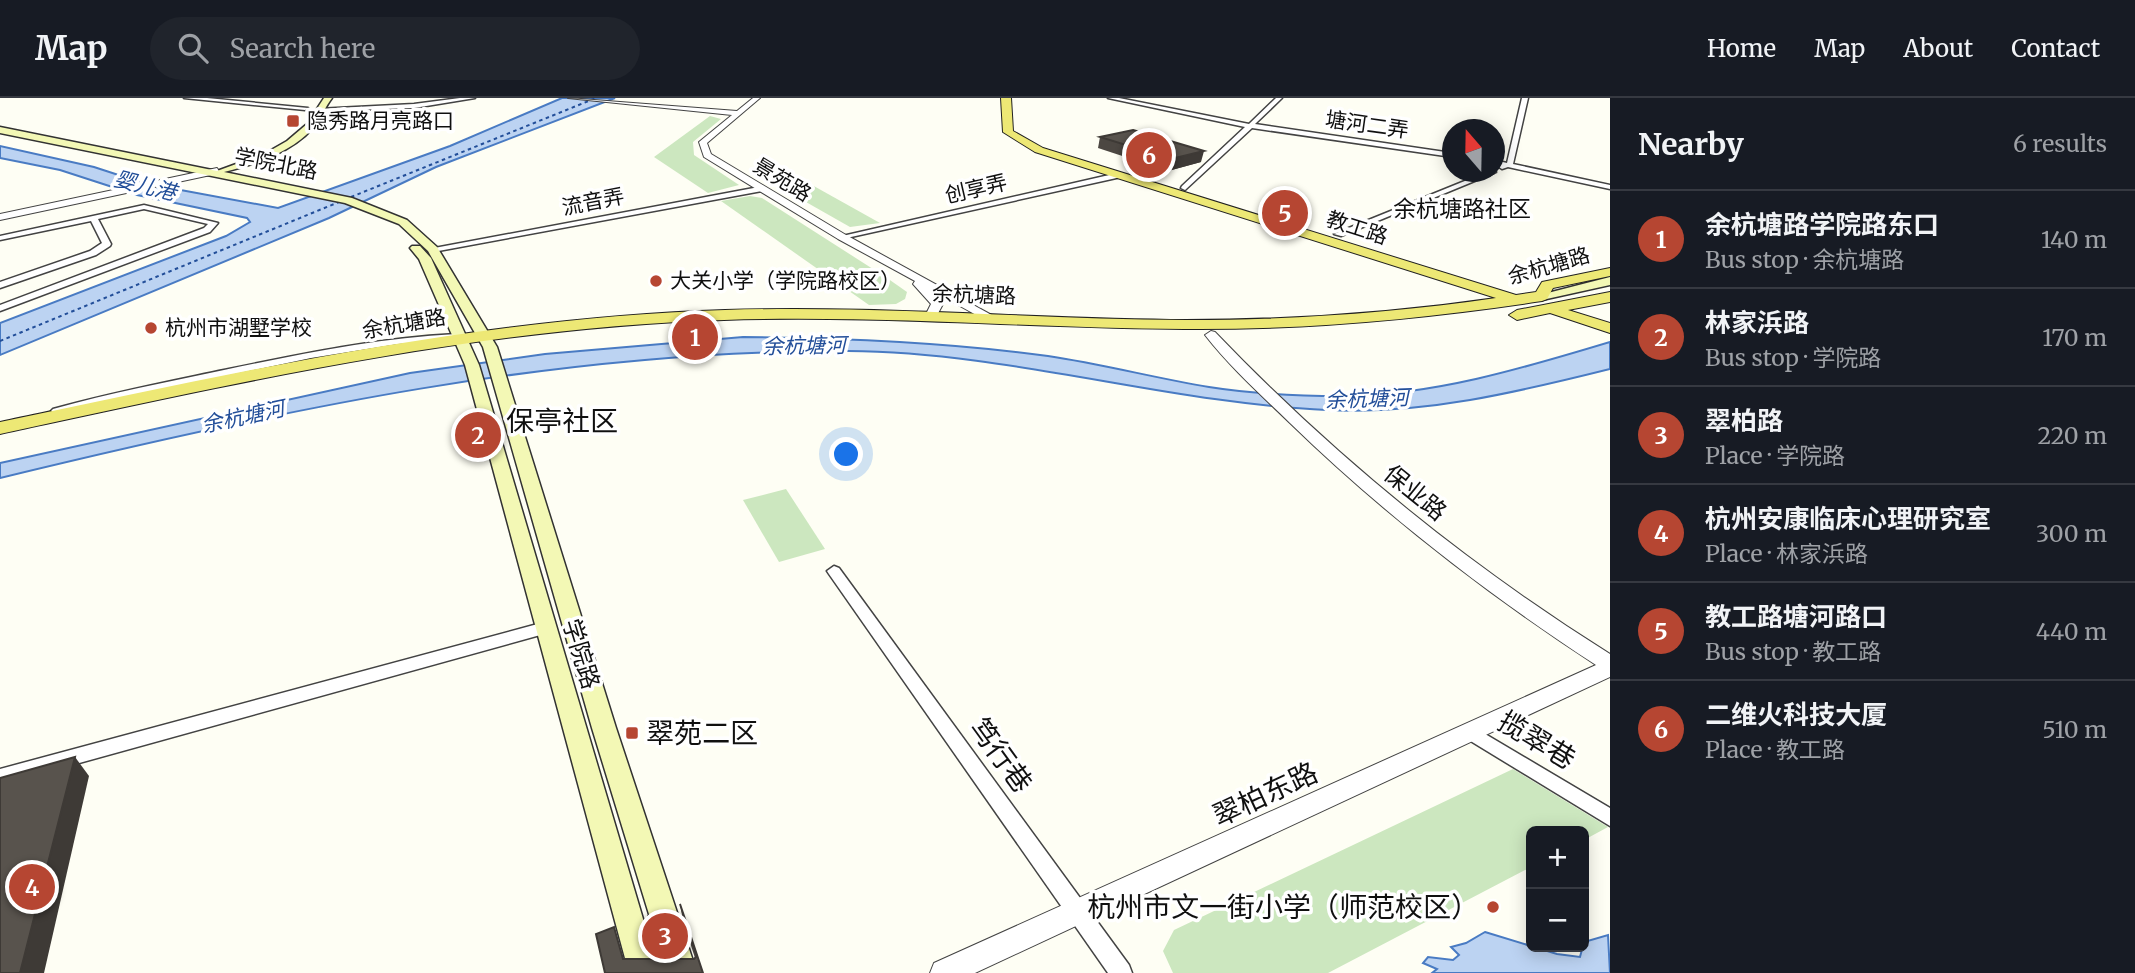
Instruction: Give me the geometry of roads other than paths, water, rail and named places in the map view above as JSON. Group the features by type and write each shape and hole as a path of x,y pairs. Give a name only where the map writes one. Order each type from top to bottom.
{"main road":[{"path":"216,172 271,148 286,138 302,119 305,108 315,98"},
{"path":"216,172 284,149 311,125 328,98"},
{"name":"教工路","path":"1006,98 1006,127 1016,139 1039,150 1516,300 1547,303"},
{"name":"教工路","path":"1019,98 1021,130 1035,140 1338,234 1547,303 1610,328"},
{"name":"学院北路","path":"0,132 216,172 291,189 403,222 433,250 492,355"},
{"name":"学院北路","path":"0,132 202,176 291,189"},
{"name":"学院北路","path":"383,215 425,258 469,359"},
{"name":"余杭塘路","path":"1547,303 1547,285 1610,272"},
{"path":"1547,303 1610,281"},
{"name":"余杭塘路","path":"0,444 312,376 469,359 596,335 727,328 910,326 1211,335 1394,329 1547,303 1576,306 1610,297"},
{"name":"余杭塘路","path":"492,355 592,323 726,314 931,316 1140,324 1293,322 1436,312 1516,300"},
{"path":"1576,306 1610,316"},
{"name":"学院路","path":"492,355 596,703 682,973"},
{"name":"余杭塘路","path":"6,427 262,373 469,359"},
{"name":"学院路","path":"469,359 644,973"}],"street":[{"path":"187,98 305,108"},
{"path":"320,109 414,106 472,98"},
{"path":"571,98 736,113"},
{"name":"景苑路","path":"757,98 707,138 704,147 715,162 842,237 991,318"},
{"name":"塘河二弄","path":"1111,98 1250,125 1442,154"},
{"path":"1185,188 1279,98"},
{"path":"1510,164 1525,98"},
{"path":"1505,163 1610,187"},
{"path":"1505,166 1510,164"},
{"path":"0,217 216,172"},
{"name":"创享弄","path":"842,237 1118,175"},
{"path":"1338,234 1466,182"},
{"name":"流音弄","path":"433,250 758,189"},
{"path":"0,238 144,208 214,223 207,230 0,308"},
{"path":"0,285 93,253 107,244 93,218"},
{"name":"景苑路","path":"911,276 933,297 936,305 931,316"},
{"name":"保业路","path":"1211,335 1284,411 1370,489 1496,589 1610,666"},
{"name":"笃行巷","path":"834,571 1121,973"},
{"path":"0,777 545,628"},
{"name":"翠柏东路","path":"944,973 1610,666"},
{"name":"揽翠巷","path":"1470,732 1610,818"}],"water":[{"name":"婴儿港","path":"562,98 615,98 436,167 329,218 0,355 0,323 226,236 250,222 247,218 137,195 60,170 0,158 0,146 94,167 143,183 278,208 450,146"},
{"name":"余杭塘河","path":"743,337 896,342 1010,351 1068,359 1209,387 1292,395 1375,395 1443,386 1511,371 1610,342 1610,369 1470,400 1363,411 1207,398 1028,368 908,354 848,351 740,353 633,361 421,389 210,429 0,478 0,463 410,373 545,354"},
{"path":"1485,932 1526,945 1526,952 1550,952 1580,957 1581,952 1589,952 1589,941 1608,935 1610,973 1432,973 1437,969 1423,963 1428,957 1453,960 1459,955 1451,947 1466,943"}],"place":[{"name":"隐秀路月亮路口","path":"293,121"},
{"name":"二维火科技大厦","path":"1149,155"},
{"name":"教工路塘河路口","path":"1285,213"},
{"name":"大关小学（学院路校区）","path":"656,281"},
{"name":"杭州市湖墅学校","path":"151,328"},
{"name":"余杭塘路学院路东口","path":"695,337"},
{"name":"林家浜路","path":"478,435"},
{"name":"翠苑二区","path":"632,733"},
{"name":"杭州安康临床心理研究室","path":"32,887"},
{"name":"杭州市文一街小学（师范校区）","path":"1493,907"},
{"name":"翠柏路","path":"665,936"}],"district":[{"name":"余杭塘路社区","path":"1462,209"},
{"name":"保亭社区","path":"562,421"}]}
